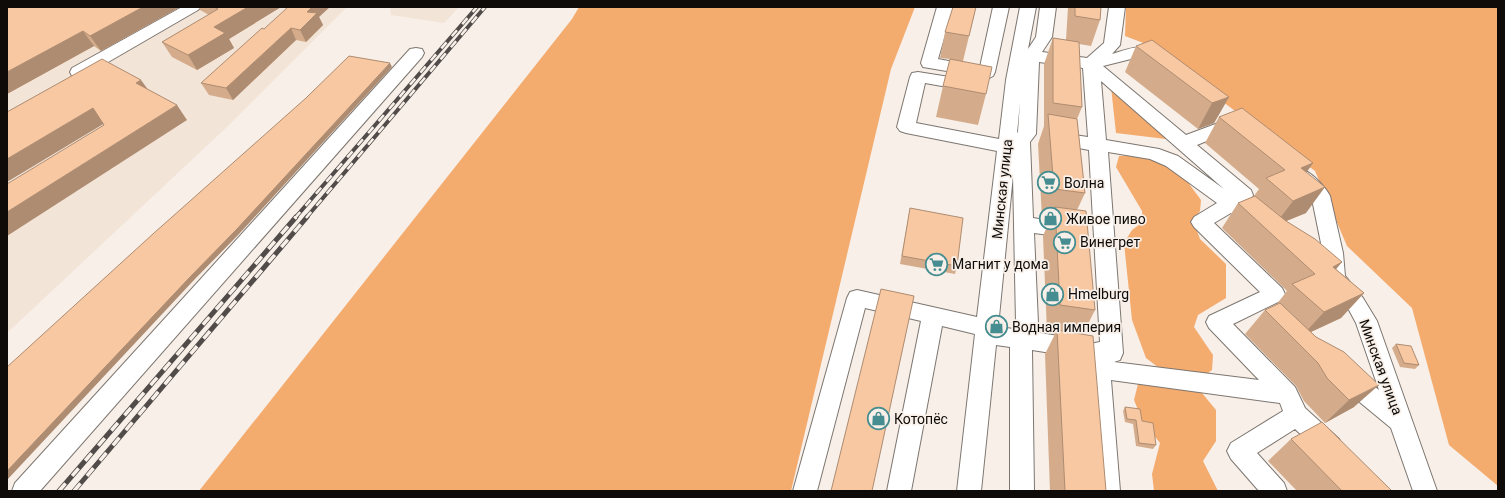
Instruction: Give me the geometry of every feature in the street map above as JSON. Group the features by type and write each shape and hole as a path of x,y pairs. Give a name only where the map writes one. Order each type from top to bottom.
{"street":[{"path":"62,82 193,7"},
{"path":"945,7 929,63 987,72 1014,80"},
{"path":"1001,7 987,72 964,85 918,77 906,127 1007,147"},
{"name":"Минская улица","path":"969,491 1014,80 1028,7"},
{"path":"1022,491 1020,339 1027,323 1022,140 1027,134 1032,56 1044,37 1048,7"},
{"path":"1091,64 1112,45 1117,7"},
{"path":"1032,56 1091,64 1142,51 1166,70"},
{"path":"24,491 416,53"},
{"path":"1091,64 1244,195 1201,222 1275,294 1216,322 1287,394 1297,415 1343,459"},
{"path":"1091,64 1112,353 1097,360"},
{"path":"1182,143 1241,127 1216,108"},
{"path":"1027,134 1153,153 1172,161 1232,203 1253,221"},
{"path":"1289,165 1321,196 1332,253 1335,278"},
{"path":"1024,224 1104,235"},
{"path":"1315,265 1335,278"},
{"name":"Минская улица","path":"1335,278 1356,304 1366,321 1425,491"},
{"path":"805,491 857,298 933,316 1097,360 1287,394"},
{"path":"1252,305 1269,321"},
{"path":"899,491 933,316"},
{"path":"1097,360 1108,491"},
{"path":"1329,368 1348,378 1401,422"},
{"path":"1275,491 1239,451 1297,415"}],"shaded area":[{"path":"7,7 347,7 229,125 7,333"},
{"path":"390,7 459,7 444,23 391,15"},
{"path":"579,7 915,7 891,69 791,491 199,491 572,19"},
{"path":"1126,7 1498,7 1498,486 1449,445 1412,308 1347,246 1315,171 1146,44 1125,36"},
{"path":"1111,87 1174,140 1116,133"},
{"path":"1150,155 1181,173 1201,200 1200,211 1193,220 1200,239 1226,264 1226,298 1198,315 1194,327 1213,355 1212,370 1203,377 1163,371 1146,358 1132,320 1124,243 1132,230 1143,222 1142,211 1116,167 1119,156"},
{"path":"1177,383 1202,393 1216,410 1216,441 1203,461 1218,491 1154,491 1152,474 1160,443 1142,420 1134,400 1138,384"}],"building":[{"path":"7,7 143,7 90,36 83,31 7,72"},
{"path":"214,7 248,7 214,27 225,33 188,55 162,42 218,9"},
{"path":"288,7 312,7 307,12 317,13 300,30 291,28 226,88 201,83 262,28 264,29"},
{"path":"953,7 976,7 969,36 945,32"},
{"path":"1075,7 1101,7 1100,20 1075,16"},
{"path":"1053,38 1079,42 1082,107 1053,103"},
{"path":"1152,40 1229,97 1212,103 1136,46"},
{"path":"349,56 390,63 236,230 7,471 7,367 154,233 306,98"},
{"path":"102,59 141,80 136,83 177,105 7,212 7,184 104,125 93,108 7,159 7,112"},
{"path":"950,59 992,67 986,94 943,86"},
{"path":"1242,108 1313,163 1301,168 1325,187 1293,201 1266,178 1285,170 1219,117"},
{"path":"1048,114 1077,119 1085,193 1054,189"},
{"path":"1255,196 1286,221 1315,239 1342,262 1333,267 1364,293 1324,312 1292,284 1315,274 1238,203"},
{"path":"1055,207 1086,211 1095,310 1060,305"},
{"path":"910,208 963,218 957,266 902,256"},
{"path":"881,289 914,296 872,491 831,491"},
{"path":"1280,303 1316,337 1344,352 1379,385 1349,400 1327,378 1318,363 1265,310"},
{"path":"1057,330 1093,336 1106,491 1065,491"},
{"path":"1396,344 1411,346 1419,365 1404,363"},
{"path":"1125,407 1140,409 1142,421 1153,423 1156,445 1139,443 1136,420 1127,419"},
{"path":"1322,422 1392,491 1342,491 1291,439"}],"railway":[{"path":"295,218 477,7"},
{"path":"306,218 485,7"},
{"path":"59,491 296,217"},
{"path":"74,491 307,217"}],"place":[{"name":"Волна","path":"1048,183"},
{"name":"Живое пиво","path":"1050,219"},
{"name":"Винегрет","path":"1064,242"},
{"name":"Магнит у дома","path":"937,264"},
{"name":"Hmelburg","path":"1053,294"},
{"name":"Водная империя","path":"996,327"},
{"name":"Котопёс","path":"878,419"}]}
